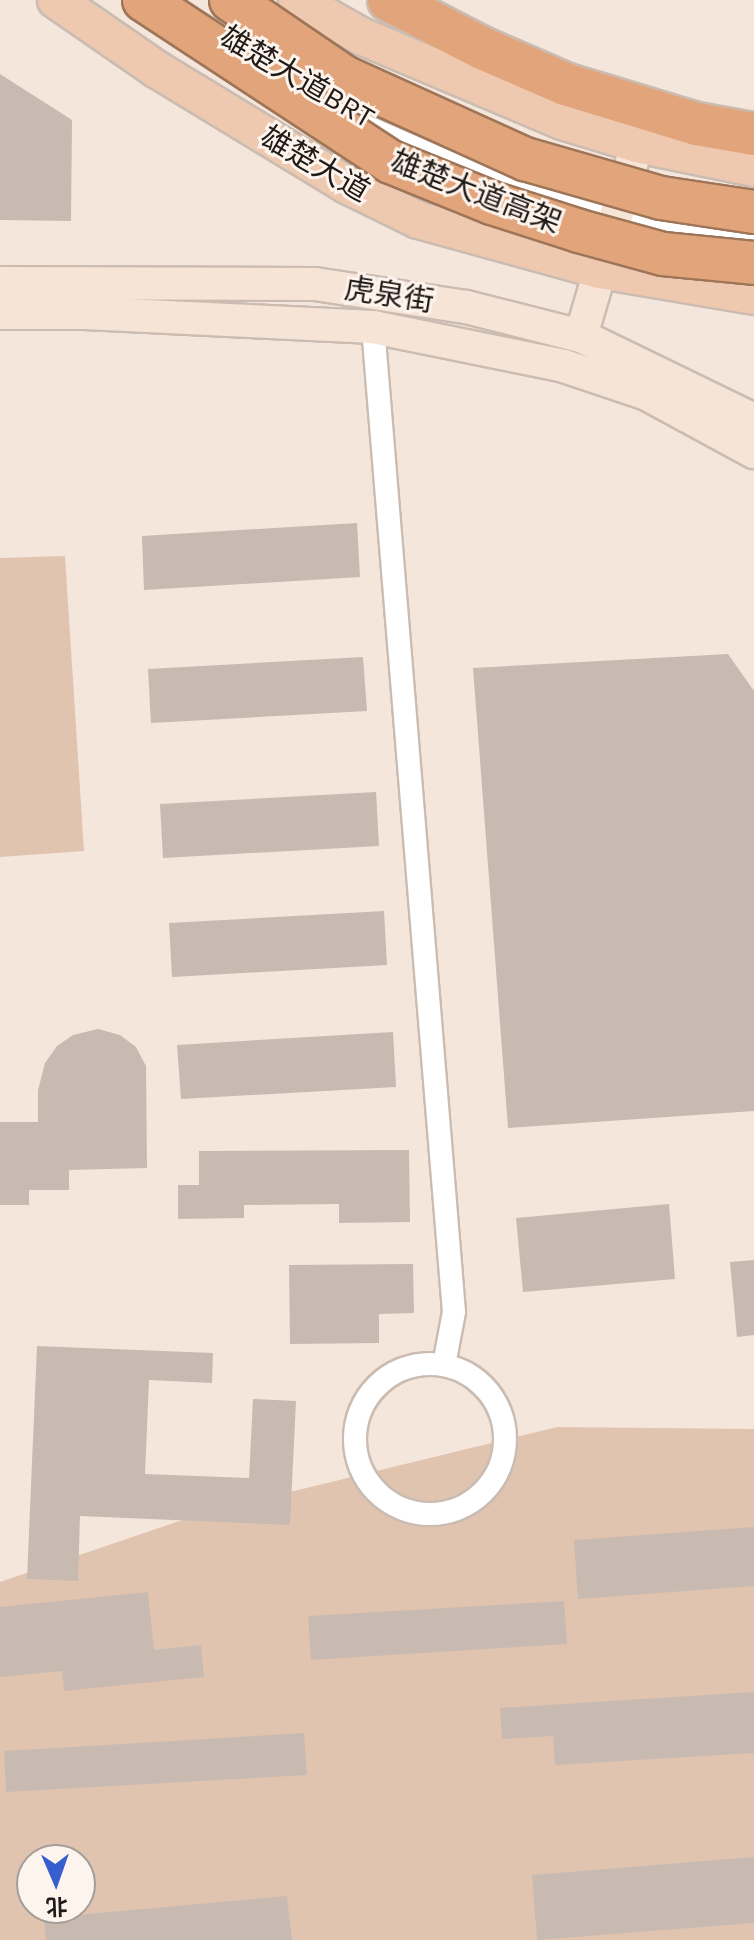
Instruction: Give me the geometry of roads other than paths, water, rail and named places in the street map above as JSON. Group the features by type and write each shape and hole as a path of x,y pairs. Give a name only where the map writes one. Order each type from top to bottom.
{"highway":[{"name":"雄楚大道高架","path":"144,0 391,162 492,203 663,254 754,263"},
{"name":"雄楚大道高架","path":"231,0 344,77 525,159 661,198 754,212"},
{"path":"389,0 482,48 565,84 697,124 754,134"},
{"path":"663,254 754,280"}],"main road":[{"name":"雄楚大道","path":"56,0 156,69 347,185 418,220 600,270 754,296"},
{"path":"297,0 361,36 562,121 637,144 754,168"},
{"path":"581,336 637,144"},
{"name":"虎泉街","path":"0,283 315,284 466,307 581,336 754,420"},
{"name":"虎泉街","path":"0,313 373,327 564,366 647,394 754,452"}],"street":[{"path":"373,327 454,1312 444,1365"},
{"path":"419,1364 444,1365 467,1373 486,1388 499,1408 505,1431 504,1455 495,1477 479,1496 458,1509 435,1514 411,1512 387,1501 369,1483 357,1460 354,1435 374,1388 394,1372 419,1364"}],"lane":[{"name":"雄楚大道BRT","path":"166,0 193,16"},
{"name":"雄楚大道BRT","path":"326,96 366,120 500,178 618,209 665,225 754,237"}]}
